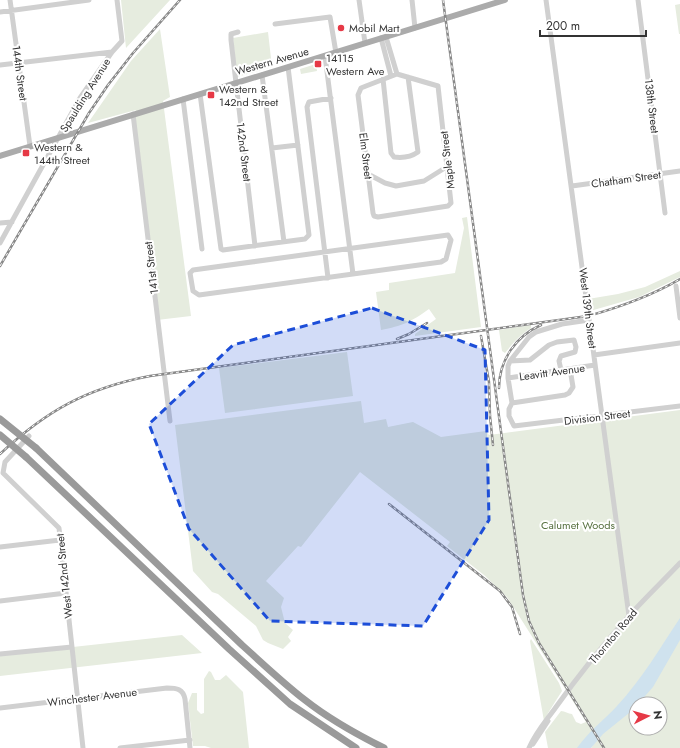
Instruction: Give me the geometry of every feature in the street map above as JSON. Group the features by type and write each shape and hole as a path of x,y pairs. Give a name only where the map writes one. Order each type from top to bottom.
{"highway":[{"path":"0,419 36,448 242,645 305,700 344,727 384,748"},
{"path":"0,435 26,457 229,649 290,704 356,748"}],"main road":[{"name":"Western Avenue","path":"0,156 235,82 336,53 505,0"}],"street":[{"name":"144th Street","path":"10,0 30,146"},
{"path":"0,12 89,0"},
{"path":"0,66 112,52 122,41 117,0"},
{"path":"359,0 365,43"},
{"path":"412,0 415,28"},
{"name":"West 139th Street","path":"546,0 572,186 628,616"},
{"name":"138th Street","path":"638,0 665,213"},
{"path":"275,24 330,17 336,53"},
{"name":"142nd Street","path":"238,32 231,34 231,40 255,246"},
{"path":"384,38 397,74"},
{"path":"384,38 391,76"},
{"name":"Spaulding Avenue","path":"0,243 80,98 112,52"},
{"path":"325,56 353,274"},
{"path":"200,94 220,247 223,250 305,239 310,235 288,67"},
{"path":"397,74 408,77 418,152 410,156 400,158 394,157 391,153 382,79 397,74"},
{"path":"262,75 284,242"},
{"name":"Maple Street","path":"374,216 378,217 448,206 451,204 452,199 438,86 408,77"},
{"name":"Elm Street","path":"374,216 358,95 361,88 382,79"},
{"path":"328,278 326,252 307,108 309,102 330,98"},
{"path":"183,99 202,249"},
{"name":"141st Street","path":"133,114 170,421"},
{"path":"272,148 298,145"},
{"path":"368,174 396,186 424,181 448,166"},
{"name":"Chatham Street","path":"572,186 680,172"},
{"path":"0,223 12,222"},
{"path":"448,235 451,240 446,259 441,262 199,295 193,292 190,273 193,270 350,249 448,235"},
{"path":"676,286 680,318"},
{"path":"570,369 573,387 569,393 565,395 512,403 508,378 508,366 510,361 529,337 536,332 562,324 589,320"},
{"path":"510,361 530,360 557,342 574,340 576,346 574,352 561,356 558,361 562,370"},
{"path":"594,355 680,343"},
{"name":"Leavitt Avenue","path":"508,378 595,365"},
{"name":"Division Street","path":"512,403 509,409 509,416 514,426 680,406"},
{"name":"West 142nd Street","path":"29,436 5,462 3,473 59,528 83,748"},
{"path":"0,547 60,540"},
{"name":"Thornton Road","path":"530,748 545,726 551,714 569,689 628,616 680,563"},
{"path":"0,601 66,593"},
{"path":"0,654 72,647"},
{"name":"Winchester Avenue","path":"0,708 167,688 178,689 182,692 185,699 190,740"},
{"path":"120,748 190,740 190,748"}],"highlighted area":[{"path":"372,308 485,350 489,520 423,626 270,621 189,529 149,424 233,345"}],"green space":[{"path":"121,0 170,0 126,48"},
{"path":"680,4 680,34 679,34 675,5"},
{"path":"160,29 170,97 163,101 191,316 157,320 133,114 136,110 88,123 131,61"},
{"path":"268,32 272,67 237,77 233,38"},
{"path":"316,64 317,71 301,74 300,69"},
{"path":"467,217 481,327 415,336 415,334 436,319 429,309 406,323 381,330 376,292 389,290 389,283 455,273 464,228 462,218"},
{"path":"680,271 680,277 639,297 590,311 588,299 618,294 645,287"},
{"path":"531,325 531,328 523,333 505,353 502,351 499,330"},
{"path":"347,352 353,396 225,413 219,368"},
{"name":"Calumet Woods","path":"361,401 364,423 386,419 388,427 413,422 441,437 486,431 489,435 680,410 680,748 591,748 597,740 578,748 548,748 545,732 561,711 572,714 576,722 581,724 586,722 507,597 484,575 447,546 450,542 360,472 301,547 298,546 266,581 284,598 281,607 285,623 293,630 288,637 291,641 283,649 263,640 256,626 218,594 212,592 193,571 175,425"},
{"path":"182,635 202,653 0,676 0,655"},
{"path":"531,639 559,683 562,691 544,721 530,641"},
{"path":"209,671 215,680 220,680 226,675 243,692 249,748 211,748 205,746 193,746 188,703 192,693 197,693 197,710 201,714 204,713 204,679"}],"water":[{"path":"680,618 680,640 653,687 645,696 628,696 628,714 603,734 591,748 577,748 591,731 626,696"}],"railway":[{"path":"0,266 89,113 108,85 133,53 180,0"},
{"path":"443,0 523,595 529,621 539,643 604,748"},
{"path":"0,454 34,425 69,403 106,387 127,381 150,376 588,316 612,309 658,291 680,279"},
{"path":"397,339 409,334 427,323"},
{"path":"499,388 502,368 511,350 524,336 541,325"},
{"path":"481,336 489,382 493,445"},
{"path":"389,504 500,591 512,607 520,634"}],"place":[{"name":"Mobil Mart","path":"341,28"},
{"name":"14115 Western Ave","path":"318,64"},
{"name":"Western & 142nd Street","path":"211,95"},
{"name":"Western & 144th Street","path":"26,153"}]}
